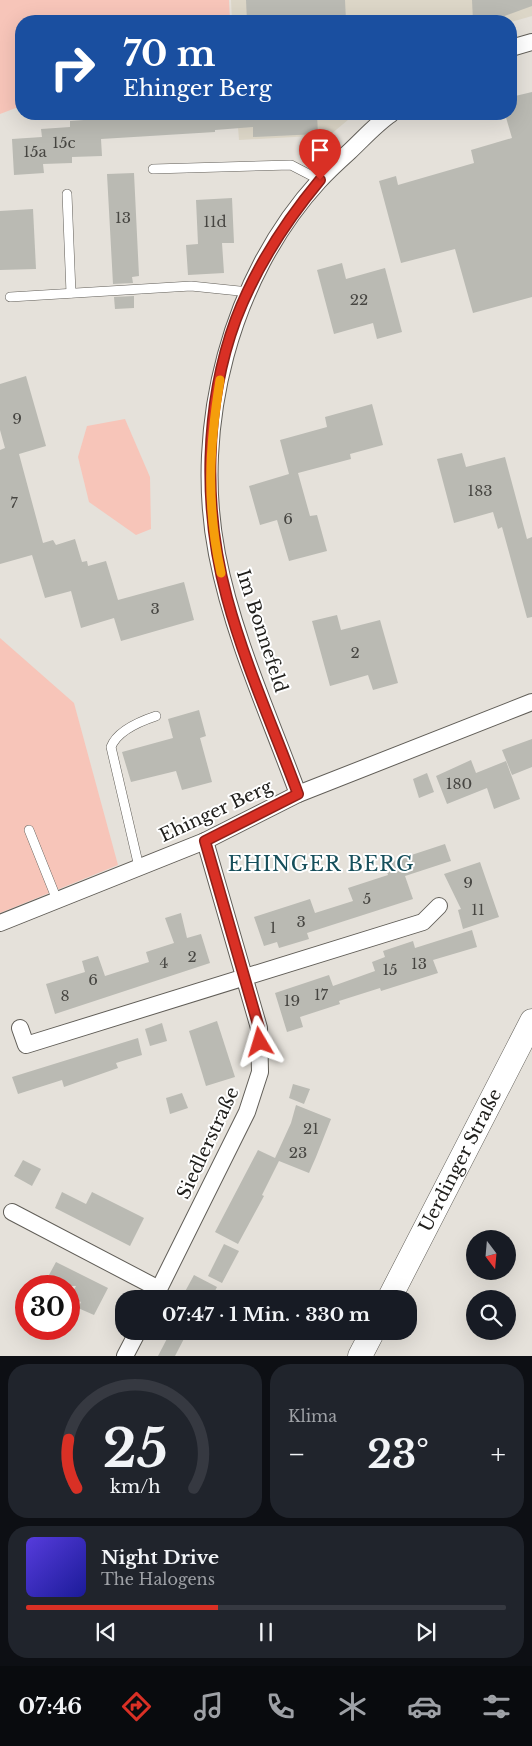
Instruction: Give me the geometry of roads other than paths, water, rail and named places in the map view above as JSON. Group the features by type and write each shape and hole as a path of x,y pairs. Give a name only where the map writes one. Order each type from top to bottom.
{"main road":[{"name":"Uerdinger Straße","path":"394,1290 532,1021"},
{"path":"360,1356 368,1340"}],"street":[{"path":"517,46 532,42"},
{"name":"Im Bonnefeld","path":"298,794 233,619 217,553 210,501 212,431 224,355 236,318 272,245 320,180 385,120"},
{"name":"Ehinger Berg","path":"0,923 205,841 298,794 532,702"},
{"name":"Siedlerstraße","path":"159,1290 247,1112 260,1072 259,1028 205,841"},
{"path":"20,1028 26,1045 422,922 440,906"},
{"name":"Siedlerstraße","path":"12,1212 150,1290"},
{"path":"125,1356 133,1340"}],"lane":[{"path":"153,169 291,165 320,180"},
{"path":"67,194 71,293"},
{"path":"10,297 191,286 249,292"},
{"path":"139,867 111,746 114,740 142,721 156,716"},
{"path":"29,830 57,900"}],"district":[{"name":"EHINGER BERG","path":"321,864"}]}
